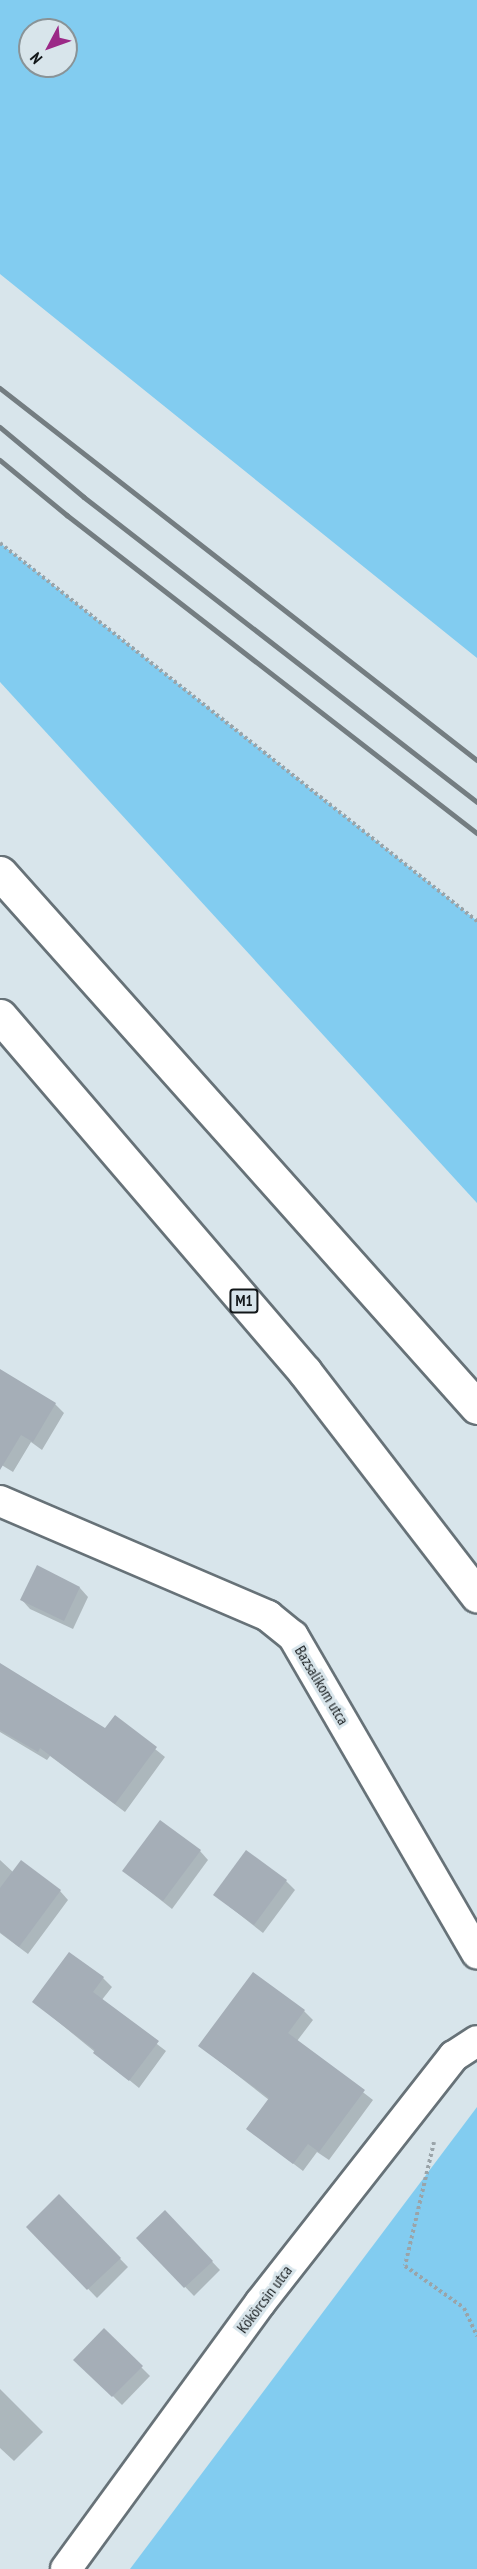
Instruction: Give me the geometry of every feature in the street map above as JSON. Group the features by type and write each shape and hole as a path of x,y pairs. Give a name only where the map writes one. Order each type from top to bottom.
{"highway":[{"path":"0,873 477,1407"},
{"name":"M1","path":"0,1016 305,1372 477,1595"}],"street":[{"name":"Bazsalikom utca","path":"0,1502 268,1616 293,1636 477,1953"},
{"name":"Kökörcsin utca","path":"66,2569 260,2303 454,2056 477,2041"}],"path":[{"path":"0,543 477,921"},
{"path":"436,2133 405,2266 464,2308 477,2336"}],"shaded area":[{"path":"0,0 477,0 477,658 0,274"},
{"path":"0,543 477,921 477,1203 0,682"},
{"path":"477,2107 477,2569 130,2569"}],"building":[{"path":"0,1369 56,1403 33,1442 21,1435 0,1470"},
{"path":"37,1565 80,1587 64,1621 20,1600"},
{"path":"0,1663 105,1728 115,1715 157,1747 115,1804 40,1748 38,1752 0,1730"},
{"path":"160,1820 201,1850 163,1901 122,1871"},
{"path":"246,1850 287,1880 254,1925 213,1895"},
{"path":"21,1860 61,1890 19,1947 0,1932 0,1888"},
{"path":"69,1952 104,1977 93,1992 159,2041 129,2081 93,2053 95,2050 32,2002"},
{"path":"253,1972 305,2010 288,2033 365,2090 319,2152 308,2144 293,2164 246,2129 269,2098 198,2046"},
{"path":"59,2194 121,2258 87,2290 26,2227"},
{"path":"165,2210 213,2261 184,2288 136,2238"},
{"path":"104,2328 143,2366 112,2397 73,2360"}],"railway":[{"path":"0,388 477,760"},
{"path":"0,427 84,497 477,802"},
{"path":"0,460 67,515 477,833"}]}
